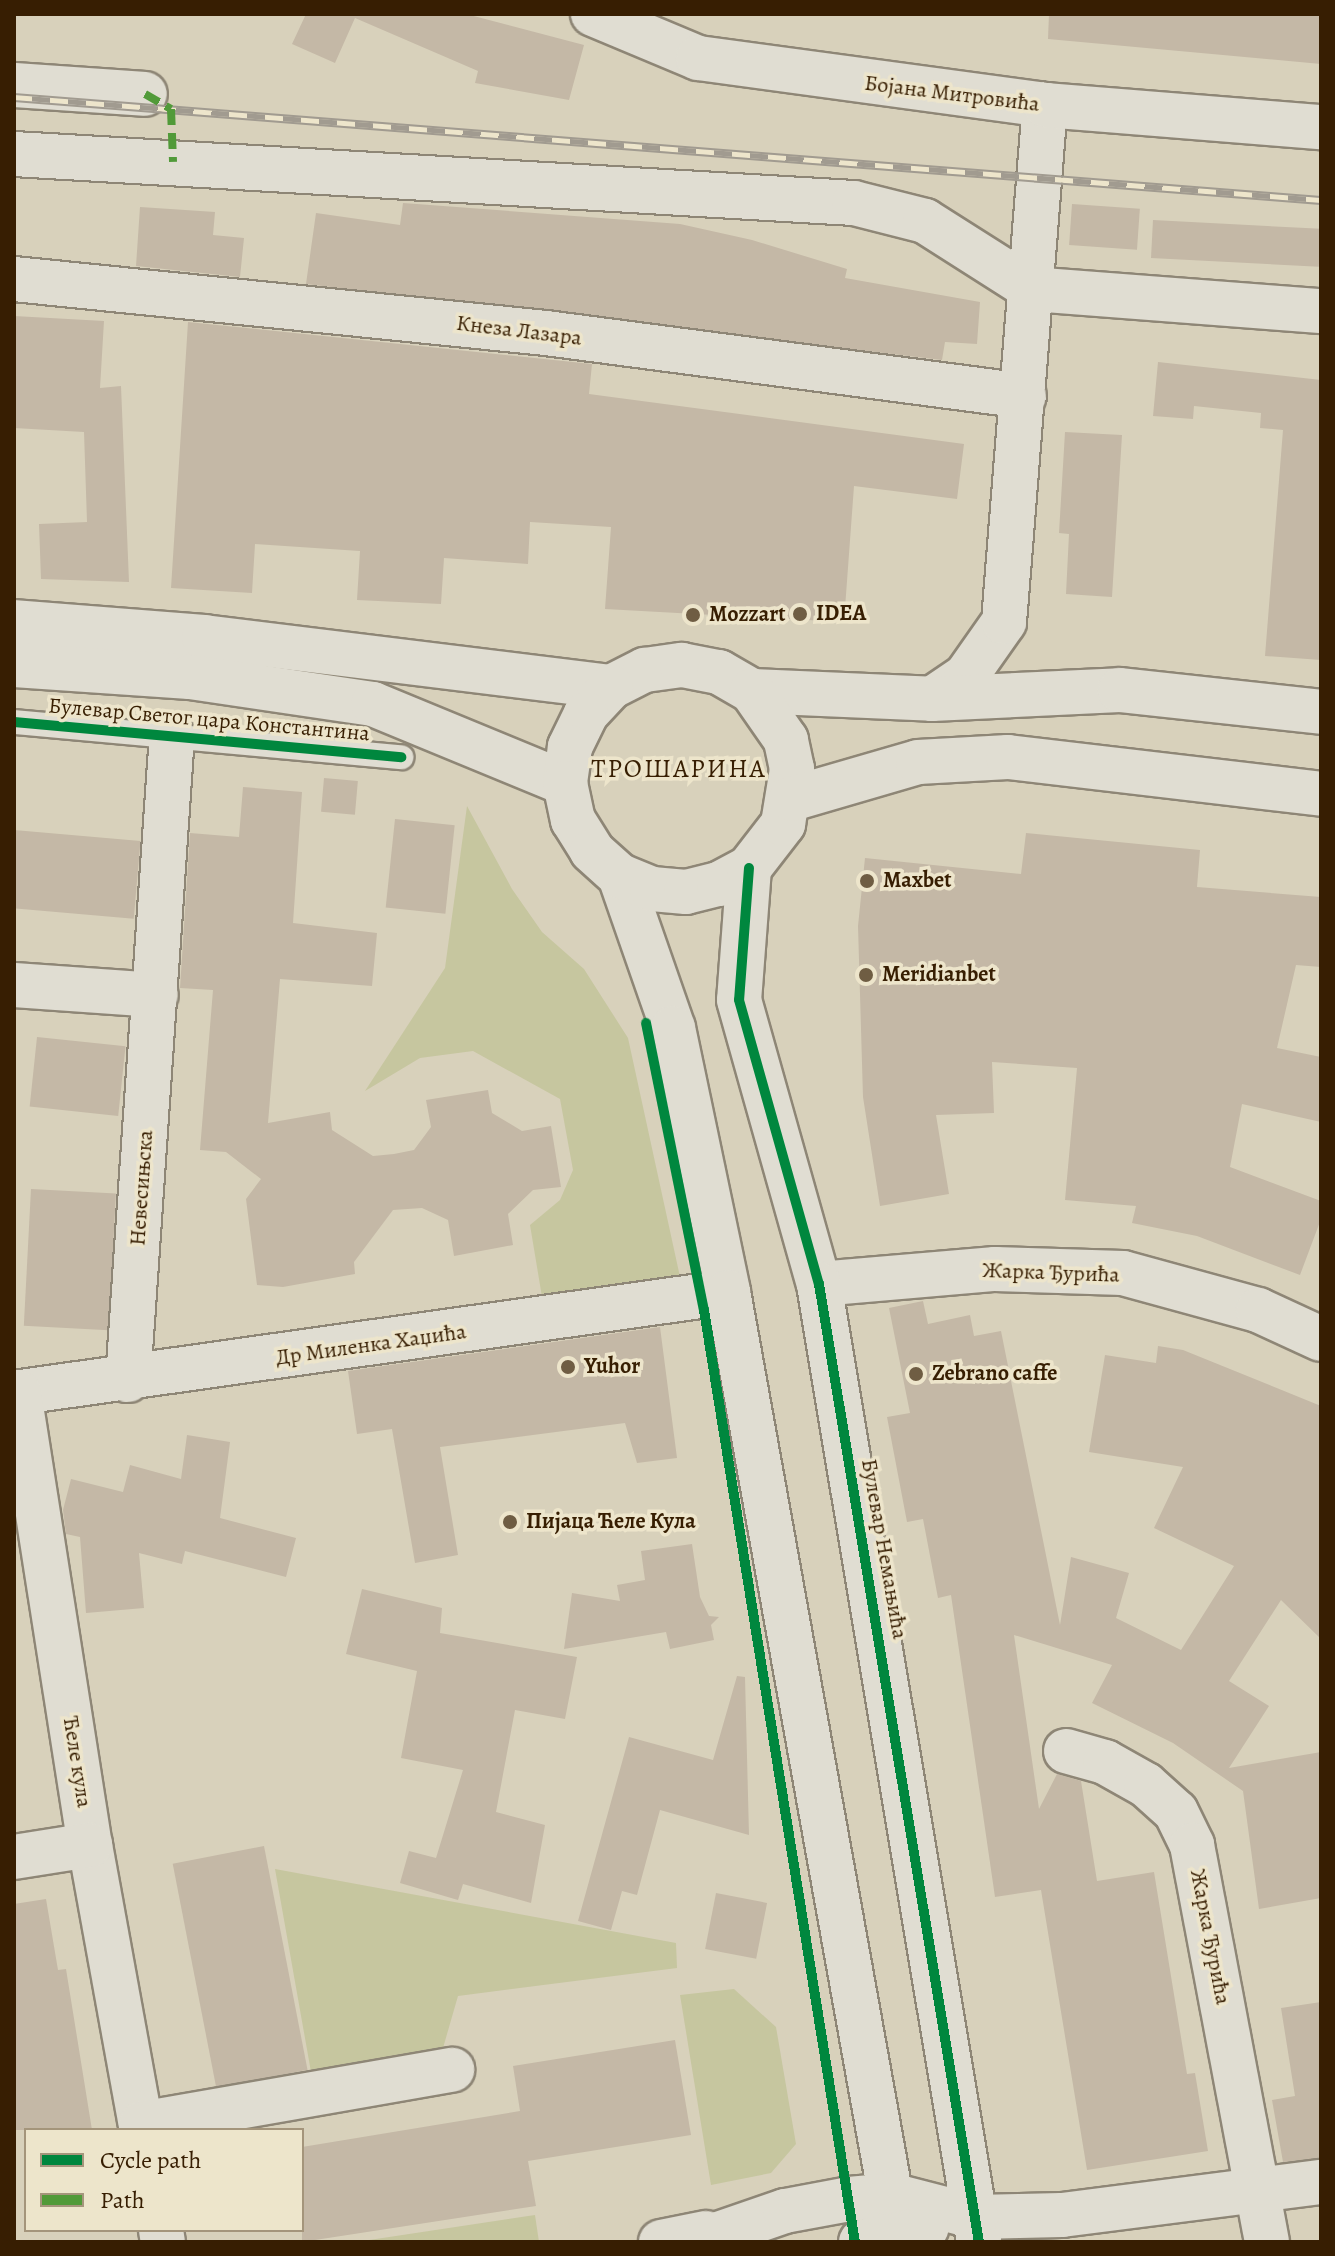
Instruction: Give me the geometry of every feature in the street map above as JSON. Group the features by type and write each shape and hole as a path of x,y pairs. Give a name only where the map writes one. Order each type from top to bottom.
{"street":[{"name":"Бојана Митровића","path":"593,14 698,58 1045,105 1321,127"},
{"path":"14,85 145,94"},
{"path":"932,699 966,676 1004,622 1045,105"},
{"path":"14,154 854,203 925,221 1032,289 1321,311"},
{"name":"Кнеза Лазара","path":"14,279 530,332 1024,396"},
{"path":"14,622 204,637 611,687"},
{"name":"Булевар Светог цара Константина","path":"14,665 190,677 373,704 565,783"},
{"path":"682,665 719,672 752,691 786,740 791,799 776,836 749,868 719,884 686,892 652,889 620,876 592,851 573,820 565,783 570,747 586,714 611,687 645,670 682,665"},
{"path":"752,691 932,699 1120,690 1321,712"},
{"name":"Невесињска","path":"128,1380 172,735"},
{"path":"791,799 918,762 1008,757 1321,794"},
{"name":"Булевар Немањића","path":"749,868 739,1000 819,1284 978,2229"},
{"path":"620,876 673,1028 728,1292 880,2222"},
{"path":"14,985 156,995"},
{"name":"Жарка Ђурића","path":"819,1284 995,1269 1123,1273 1258,1310 1321,1339"},
{"name":"Др Миленка Хаџића","path":"17,1393 128,1380 728,1292"},
{"name":"Ћеле кула","path":"17,1393 90,1845 142,2127"},
{"name":"Жарка Ђурића","path":"1066,1751 1146,1785 1176,1812 1192,1845 1267,2242"},
{"path":"14,1857 90,1845"},
{"path":"142,2127 452,2070"},
{"path":"661,2242 880,2222 978,2229 1062,2215 1321,2182"}],"lane":[{"name":"Булевар Светог цара Константина","path":"14,722 401,757"}],"green space":[{"path":"467,806 512,889 542,932 584,969 628,1038 682,1286 544,1309 530,1225 560,1200 573,1170 560,1099 473,1051 420,1058 365,1091 445,968"},
{"path":"275,1869 676,1943 677,1968 458,1996 443,2048 311,2072"},
{"path":"734,1989 776,2027 796,2144 771,2173 711,2185 680,1995"},
{"path":"535,2215 539,2242 356,2242"}],"building":[{"path":"306,14 466,14 584,45 569,100 475,83 478,71 355,18 335,63 292,44"},
{"path":"1049,14 1321,14 1321,64 1048,39"},
{"path":"403,203 680,224 752,240 847,269 845,278 980,302 977,344 945,342 942,360 306,284 316,213 400,225"},
{"path":"1072,204 1140,209 1137,250 1069,245"},
{"path":"140,207 215,212 213,235 244,238 240,277 136,266"},
{"path":"1153,220 1321,229 1319,267 1151,258"},
{"path":"14,316 104,321 100,388 121,386 129,582 41,579 39,524 87,522 84,432 14,428"},
{"path":"188,322 592,364 589,394 964,444 957,499 854,486 844,622 605,609 611,527 530,522 528,564 444,558 441,604 357,600 360,551 255,544 252,593 171,588"},
{"path":"1158,362 1321,380 1321,660 1265,656 1283,430 1260,428 1261,413 1194,406 1193,419 1153,416"},
{"path":"1065,432 1122,435 1112,597 1066,594 1069,534 1059,533"},
{"path":"324,778 358,781 355,815 321,812"},
{"path":"243,787 302,792 293,923 377,933 372,986 280,979 268,1123 330,1112 332,1130 373,1156 394,1154 414,1150 431,1127 426,1100 488,1090 492,1113 522,1131 551,1126 561,1187 533,1190 508,1214 513,1245 454,1256 448,1220 422,1208 393,1210 354,1262 355,1274 283,1287 257,1285 246,1199 261,1179 226,1152 200,1150 213,990 180,988 190,833 239,837"},
{"path":"395,819 455,825 445,914 386,908"},
{"path":"14,830 141,841 134,919 14,908"},
{"path":"1026,833 1200,850 1197,887 1321,897 1321,967 1296,965 1277,1048 1321,1057 1321,1122 1242,1104 1230,1167 1321,1201 1321,1219 1300,1275 1197,1236 1132,1223 1136,1206 1065,1200 1077,1068 992,1062 994,1113 936,1115 949,1194 880,1206 863,1097 858,926 865,858 1021,874"},
{"path":"37,1037 126,1046 118,1116 30,1107"},
{"path":"31,1189 116,1193 109,1330 24,1326"},
{"path":"923,1301 928,1324 970,1315 974,1336 1001,1331 1060,1625 1071,1557 1129,1573 1116,1618 1181,1650 1234,1566 1154,1528 1183,1467 1089,1452 1105,1355 1156,1363 1158,1346 1183,1350 1321,1406 1321,1639 1281,1600 1229,1681 1269,1706 1229,1768 1321,1752 1321,1898 1259,1909 1243,1791 1173,1743 1092,1703 1112,1665 1014,1635 1039,1809 1057,1774 1081,1781 1097,1881 1154,1872 1187,2074 1195,2073 1208,2151 1087,2170 1041,1890 995,1897 951,1595 938,1598 923,1519 907,1522 887,1417 910,1413 889,1308"},
{"path":"660,1327 677,1458 637,1463 625,1423 440,1447 458,1555 415,1563 392,1429 357,1434 348,1371"},
{"path":"187,1435 230,1442 220,1518 296,1538 286,1577 185,1551 182,1564 139,1553 144,1608 86,1613 80,1537 66,1534 63,1510 71,1479 123,1492 130,1465 181,1479"},
{"path":"692,1544 700,1597 709,1616 719,1617 711,1625 714,1640 670,1649 666,1632 564,1649 572,1593 620,1601 617,1585 645,1580 641,1551"},
{"path":"362,1589 442,1608 440,1633 577,1657 565,1719 515,1710 496,1812 545,1825 531,1903 463,1884 458,1900 400,1883 409,1851 436,1858 463,1770 401,1758 417,1671 346,1654"},
{"path":"737,1676 745,1677 749,1835 660,1810 637,1895 622,1891 611,1930 578,1921 629,1737 713,1760"},
{"path":"264,1846 308,2070 216,2088 173,1864"},
{"path":"716,1893 767,1903 756,1959 705,1949"},
{"path":"46,1899 58,1970 66,1969 92,2128 14,2130 14,1904"},
{"path":"1321,2002 1321,2158 1283,2162 1272,2100 1295,2096 1281,2008"},
{"path":"675,2040 691,2135 528,2161 536,2206 302,2242 304,2147 520,2111 513,2066"}],"railway":[{"path":"14,97 1321,200"}],"marked path":[{"path":"145,94 171,109 173,162"}],"cycle path":[{"path":"14,722 401,757"},
{"path":"749,868 739,1000 819,1284 979,2242"},
{"path":"646,1023 704,1310 855,2242"}],"place":[{"name":"IDEA","path":"800,614"},
{"name":"Mozzart","path":"693,615"},
{"name":"Maxbet","path":"867,881"},
{"name":"Meridianbet","path":"866,975"},
{"name":"Yuhor","path":"568,1367"},
{"name":"Zebrano caffe","path":"916,1374"},
{"name":"Пијаца Ћеле Кула","path":"510,1522"}],"district":[{"name":"ТРОШАРИНА","path":"679,769"}]}
